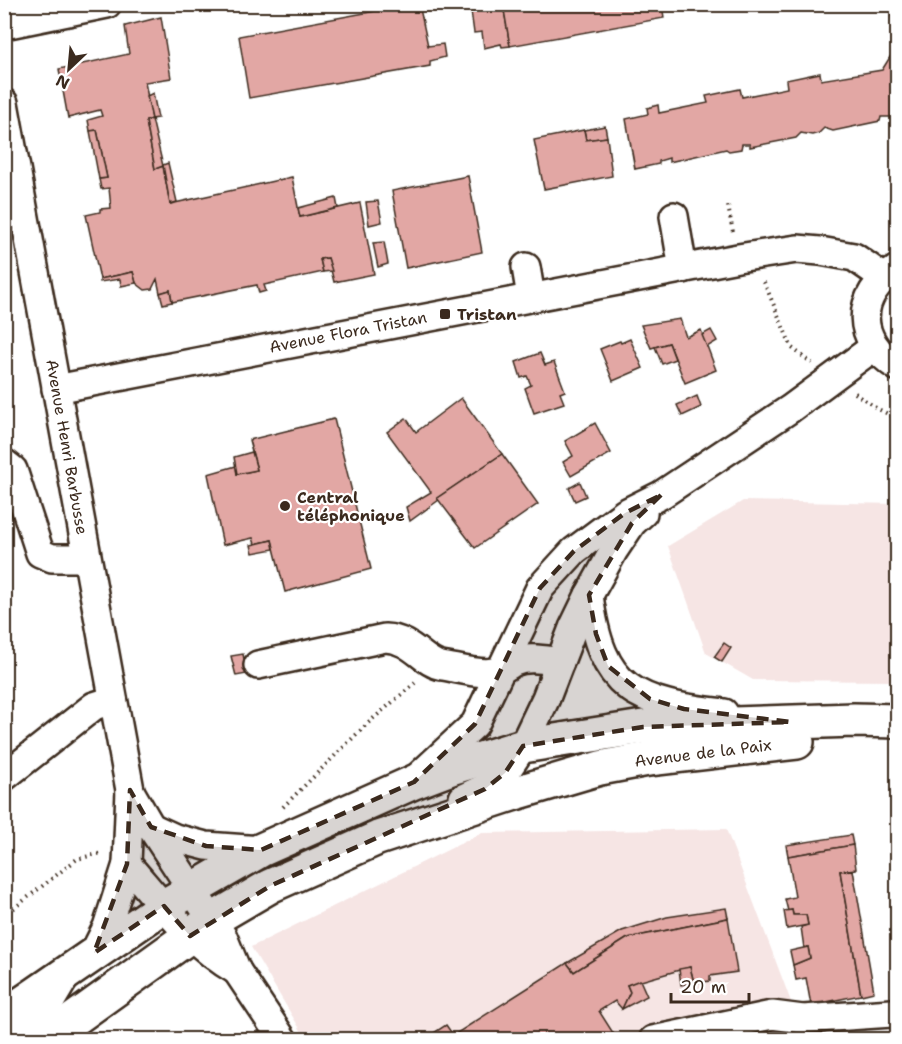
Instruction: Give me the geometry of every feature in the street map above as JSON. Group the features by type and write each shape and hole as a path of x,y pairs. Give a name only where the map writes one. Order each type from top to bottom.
{"main road":[{"name":"Avenue de la Paix","path":"4,1016 192,889 261,850 414,782 523,746 643,727 897,720"},
{"name":"Avenue de la Paix","path":"45,1040 201,928 270,886 378,838 600,768 648,759 800,741 897,742"}],"street":[{"path":"4,25 107,4"},
{"name":"Avenue Henri Barbusse","path":"4,103 16,225 56,389 130,790 151,827 192,889 201,928"},
{"path":"674,216 683,269"},
{"name":"Avenue Flora Tristan","path":"56,389 531,297 797,249 854,257 890,273"},
{"path":"526,267 531,297"},
{"path":"890,273 873,289 867,303 865,318 867,333 874,347 885,359 897,367"},
{"path":"414,782 476,724 503,669 520,625 540,588 574,551 625,513 661,495 833,378 874,347"},
{"path":"4,463 13,470 40,553 52,558 87,558"},
{"path":"378,838 495,783 505,773 523,746 573,628 614,550 632,523 661,495"},
{"path":"590,596 596,634 608,666 616,676 636,692 650,699 684,709 790,722"},
{"path":"258,665 386,638 396,638 438,665 491,673 528,659 560,662"},
{"path":"4,777 94,706 113,700"},
{"name":"Avenue Henri Barbusse","path":"5,1040 45,1011 107,927 130,790"},
{"path":"151,827 175,838 206,846 261,850"},
{"path":"118,858 164,906 201,928 203,949 237,971 283,1040"},
{"path":"653,1040 772,1015 803,1019 891,1013"}],"path":[{"path":"728,206 745,285 765,282 792,348 876,408 897,419"},
{"path":"282,808 368,723 428,673 443,666"},
{"path":"4,916 77,859 118,858"}],"highlighted area":[{"path":"661,495 632,523 589,595 596,634 608,666 650,699 684,709 790,722 643,727 523,746 505,773 485,789 270,886 190,936 164,906 94,953 127,864 130,790 151,827 206,846 261,850 414,782 475,724 540,588 574,551 625,513"}],"shaded area":[{"path":"743,501 897,504 897,681 753,680 706,653 668,546"},
{"path":"726,829 805,1039 306,1039 251,947 482,833"}],"building":[{"path":"419,4 428,46 443,44 445,57 430,61 430,66 249,98 239,36"},
{"path":"470,4 503,4 510,46 502,47 501,44 484,48 482,32 474,33"},
{"path":"503,4 662,4 664,18 510,46"},
{"path":"898,14 898,117 881,117 880,121 833,131 824,128 812,135 801,133 796,138 750,147 750,144 742,144 741,149 729,151 726,149 669,162 669,158 659,161 659,164 635,169 626,119 648,114 647,108 658,105 659,113 708,103 706,96 740,89 742,97 787,88 786,80 820,73 821,80 882,70 897,46 891,15"},
{"path":"161,17 171,78 145,82 152,119 146,121 155,169 163,166 170,204 292,177 300,217 360,203 374,274 334,282 328,258 320,259 323,272 264,285 266,291 259,293 257,285 172,302 170,290 160,293 157,279 152,289 145,290 136,283 133,272 100,279 86,215 100,212 100,209 111,208 109,188 101,189 99,179 107,178 97,130 90,131 88,120 102,116 100,110 68,118 59,69 129,54 125,26"},
{"path":"153,93 158,118 152,119 147,96"},
{"path":"152,119 163,166 155,169 146,121"},
{"path":"605,126 607,137 586,140 584,130"},
{"path":"97,130 107,178 99,179 90,131"},
{"path":"584,130 586,140 607,137 612,176 544,189 534,140"},
{"path":"168,163 177,202 170,204 163,165"},
{"path":"468,176 482,252 406,268 392,191"},
{"path":"336,198 338,208 300,217 298,208"},
{"path":"378,201 382,222 369,225 366,202"},
{"path":"384,242 388,264 378,267 373,243"},
{"path":"328,258 332,271 323,272 320,259"},
{"path":"133,272 136,283 121,286 120,279 100,282 100,279"},
{"path":"170,290 172,302 163,304 160,293"},
{"path":"680,319 686,337 701,330 716,370 685,383 669,343 651,348 641,325"},
{"path":"711,330 717,341 707,347 702,335"},
{"path":"630,339 643,368 613,381 600,349"},
{"path":"669,343 675,359 662,364 655,347"},
{"path":"540,353 545,365 554,362 565,391 560,393 564,403 534,413 525,388 531,385 527,376 521,378 516,362"},
{"path":"697,396 701,407 682,416 677,405"},
{"path":"461,398 502,454 437,498 439,500 410,521 406,507 431,492 387,432 406,418 416,432"},
{"name":"Central téléphonique","path":"334,419 371,569 285,592 272,540 255,544 253,538 223,545 208,474 236,466 237,474 257,470 249,440"},
{"path":"595,423 611,453 571,476 563,462 573,456 565,441"},
{"path":"252,452 257,470 237,474 234,457"},
{"path":"502,454 538,504 475,548 437,498"},
{"path":"580,482 586,496 575,501 569,488"},
{"path":"272,540 274,549 253,553 251,545"},
{"path":"724,643 731,648 722,662 714,657"},
{"path":"243,654 247,674 236,676 231,656"},
{"path":"851,835 853,845 788,856 786,845"},
{"path":"853,845 856,869 840,871 861,995 811,1005 806,978 796,980 793,965 810,958 808,947 804,948 801,927 808,925 806,915 793,915 792,910 788,911 785,899 795,897 788,856"},
{"path":"853,870 874,992 861,995 840,871"},
{"path":"726,908 728,918 628,938 574,972 567,963 622,931 667,917"},
{"path":"792,910 793,915 806,915 808,925 787,929 784,911"},
{"path":"728,918 737,972 710,976 710,981 694,983 690,967 627,985 630,992 622,1009 615,1001 599,1011 615,1036 610,1040 446,1040 567,963 574,972 628,938"},
{"path":"808,947 810,958 793,965 790,951"},
{"path":"690,967 694,983 681,985 679,969"},
{"path":"640,980 647,996 622,1009 630,992 627,985"},
{"path":"446,1025 453,1035 446,1040 423,1040"},
{"path":"773,1031 774,1040 747,1040 746,1034"}],"place":[{"name":"Tristan","path":"445,314"},
{"name":"Central téléphonique","path":"285,506"}]}
